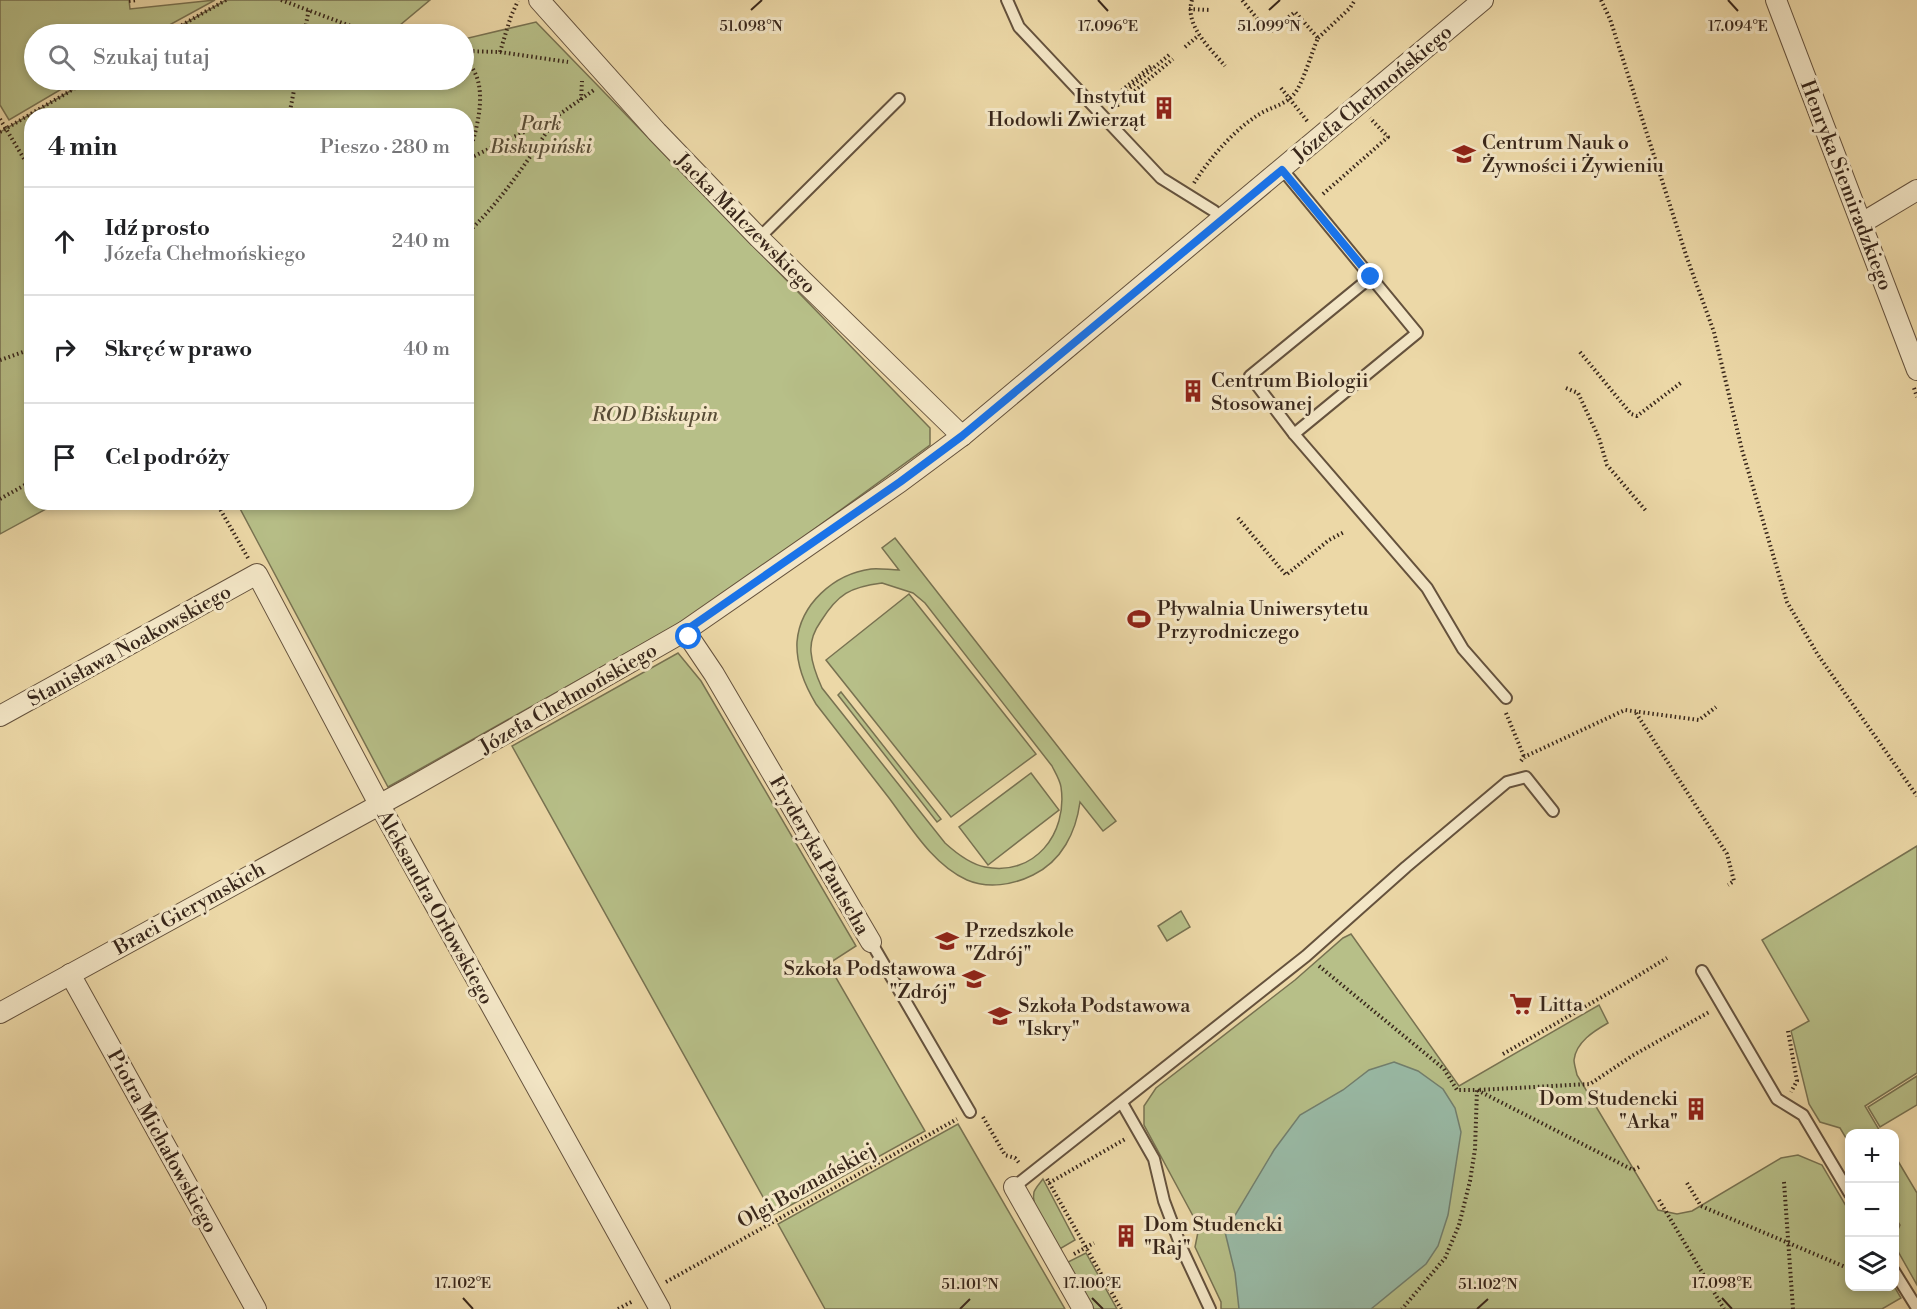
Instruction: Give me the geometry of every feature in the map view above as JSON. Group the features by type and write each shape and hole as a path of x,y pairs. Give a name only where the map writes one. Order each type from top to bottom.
{"street":[{"name":"Jacka Malczewskiego","path":"539,0 657,132 759,238 962,436"},
{"name":"Józefa Chełmońskiego","path":"379,804 685,631 900,482 962,436 1483,0"},
{"name":"Henryka Siemiradzkiego","path":"1776,0 1917,369"},
{"path":"1862,223 1917,190"},
{"name":"Stanisława Noakowskiego","path":"0,717 257,574"},
{"name":"Aleksandra Orłowskiego","path":"257,574 379,804 660,1309"},
{"name":"Fryderyka Pautscha","path":"685,631 714,674 871,942"},
{"name":"Braci Gierymskich","path":"0,1013 379,804"},
{"name":"Piotra Michałowskiego","path":"70,974 256,1309"},
{"path":"1022,1182 1083,1309"}],"lane":[{"path":"1007,0 1019,27 1161,178 1214,211 1222,220"},
{"path":"759,238 899,99"},
{"path":"1282,170 1417,333 1294,434"},
{"path":"1371,277 1250,376 1294,434 1427,588 1463,649 1506,698"},
{"path":"1022,1182 1306,956 1406,867 1507,782 1526,777 1553,811"},
{"name":"Fryderyka Pautscha","path":"871,942 970,1112"},
{"path":"1702,971 1777,1099 1803,1115 1845,1186"},
{"path":"1122,1103 1154,1159 1164,1201 1182,1249 1210,1309"},
{"path":"1899,1279 1917,1308"}],"path":[{"path":"129,1 136,0"},
{"path":"184,24 226,0"},
{"path":"281,0 348,24"},
{"path":"500,52 511,16 519,0"},
{"path":"1192,0 1190,9 1199,35 1225,66"},
{"path":"1242,0 1269,33 1295,12 1318,38"},
{"path":"1186,194 1215,155 1238,130 1260,113 1278,107 1296,92 1318,38 1350,8 1355,0"},
{"path":"1601,0 1617,41 1687,258 1714,332 1742,450 1787,602 1818,655 1917,796"},
{"path":"306,24 309,9"},
{"path":"1190,9 1210,10"},
{"path":"1185,47 1199,35"},
{"path":"474,51 500,52 572,63"},
{"path":"1098,111 1151,66 1153,68 1171,57 1118,105 1114,102 1153,68"},
{"path":"474,70 480,106 474,138"},
{"path":"474,157 557,116 581,101 583,83 579,74"},
{"path":"1281,88 1313,127"},
{"path":"42,108 72,90"},
{"path":"291,108 294,90"},
{"path":"1323,194 1388,137 1366,113"},
{"path":"474,226 513,183 557,116"},
{"path":"0,132 24,118"},
{"path":"0,119 24,159"},
{"path":"0,360 24,352"},
{"path":"1580,352 1631,414 1637,416 1682,382"},
{"path":"1566,388 1578,393 1588,411 1607,465 1647,512"},
{"path":"0,499 24,486"},
{"path":"221,510 257,574"},
{"path":"1238,518 1286,575 1329,540 1344,532"},
{"path":"1506,698 1505,710 1524,757"},
{"path":"1507,782 1524,757 1625,710 1698,720 1716,707"},
{"path":"1636,712 1727,854 1734,881 1728,885"},
{"path":"1306,956 1444,1069 1457,1090 1590,1084 1632,1056 1722,1005"},
{"path":"1503,1054 1667,958"},
{"path":"1785,1104 1797,1081 1788,1031"},
{"path":"1477,1090 1633,1170 1639,1167"},
{"path":"1402,1309 1445,1258 1459,1226 1475,1149 1477,1090"},
{"path":"970,1112 978,1108 1005,1155 1015,1158 1022,1182"},
{"name":"Olgi Boznańskiej","path":"662,1285 706,1258 970,1112"},
{"path":"1049,1183 1140,1131"},
{"path":"1041,1167 1121,1309"},
{"path":"1784,1182 1793,1309"},
{"path":"1687,1183 1701,1206 1845,1267"},
{"path":"1659,1200 1724,1309"},
{"path":"1077,1253 1095,1243"},
{"path":"618,1309 638,1298"}],"green space":[{"path":"0,0 129,0 130,9 215,0 171,24 24,24 24,90 60,90 29,108 24,108 24,111 9,120 0,105"},
{"path":"226,0 430,0 401,24 184,24"},
{"name":"ROD Biskupin","path":"536,22 930,428 930,445 703,610 388,787 241,510 474,510 474,108 41,108 72,90 474,90 474,37"},
{"name":"ROD Biskupin","path":"24,118 24,510 44,510 0,534 0,132"},
{"path":"895,538 1116,821 1103,831 1080,802 1071,835 1060,854 1033,875 1000,885 983,884 967,880 943,865 914,832 816,704 808,690 798,658 797,642 805,615 821,593 844,577 871,569 899,570 882,548","holes":["882,583 913,593 925,603 1052,766 1060,782 1062,804 1053,836 1044,848 1019,865 1003,868 979,866 963,858 945,843 822,688 818,679 811,648 814,632 839,598 861,587"]},
{"path":"909,594 1036,754 951,817 826,660"},
{"path":"678,653 701,681 856,946 828,964 925,1131 773,1215 512,746"},
{"path":"841,692 941,819 937,822 838,695"},
{"path":"1031,773 1059,810 988,865 959,827"},
{"path":"1917,846 1917,1073 1865,1106 1879,1129 1845,1129 1845,1136 1840,1128 1820,1122 1809,1104 1791,1031 1809,1021 1762,940"},
{"path":"1181,911 1190,927 1167,941 1158,926"},
{"path":"1351,934 1459,1086 1599,1005 1608,1023 1592,1033 1578,1048 1574,1060 1577,1075 1658,1210 1677,1214 1692,1211 1781,1158 1798,1155 1822,1165 1845,1204 1845,1291 1897,1291 1901,1298 1882,1309 1221,1309 1221,1302 1195,1247 1199,1227 1144,1125 1144,1106 1156,1088 1295,980 1343,938"},
{"path":"1917,1076 1917,1105 1880,1127 1868,1107"},
{"path":"958,1124 1065,1309 825,1309 778,1224"},
{"path":"1899,1163 1917,1193 1917,1285 1899,1253"},
{"path":"1043,1179 1075,1240 1058,1250 1035,1205 1034,1192"},
{"path":"1086,1253 1117,1309 1094,1309 1068,1262"}],"shaded area":[{"path":"1394,1062 1418,1071 1443,1089 1455,1108 1461,1132 1448,1215 1438,1246 1426,1264 1371,1309 1239,1309 1235,1273 1225,1232 1274,1150 1300,1115 1343,1090 1369,1070"}],"place":[{"name":"Instytut Hodowli Zwierząt","path":"1164,108"},
{"name":"Centrum Nauk o Żywności i Żywieniu","path":"1464,154"},
{"name":"Centrum Biologii Stosowanej","path":"1193,391"},
{"name":"Pływalnia Uniwersytetu Przyrodniczego","path":"1139,619"},
{"name":"Przedszkole \"Zdrój\"","path":"947,941"},
{"name":"Szkoła Podstawowa \"Zdrój\"","path":"974,979"},
{"name":"Litta","path":"1521,1004"},
{"name":"Szkoła Podstawowa \"Iskry\"","path":"1000,1016"},
{"name":"Dom Studencki \"Arka\"","path":"1696,1109"},
{"name":"Dom Studencki \"Raj\"","path":"1126,1236"}],"route":[{"path":"689,637 685,631 900,482 962,436 1282,170 1371,277"}],"park label":[{"name":"Park Biskupiński","path":"541,134"}]}
